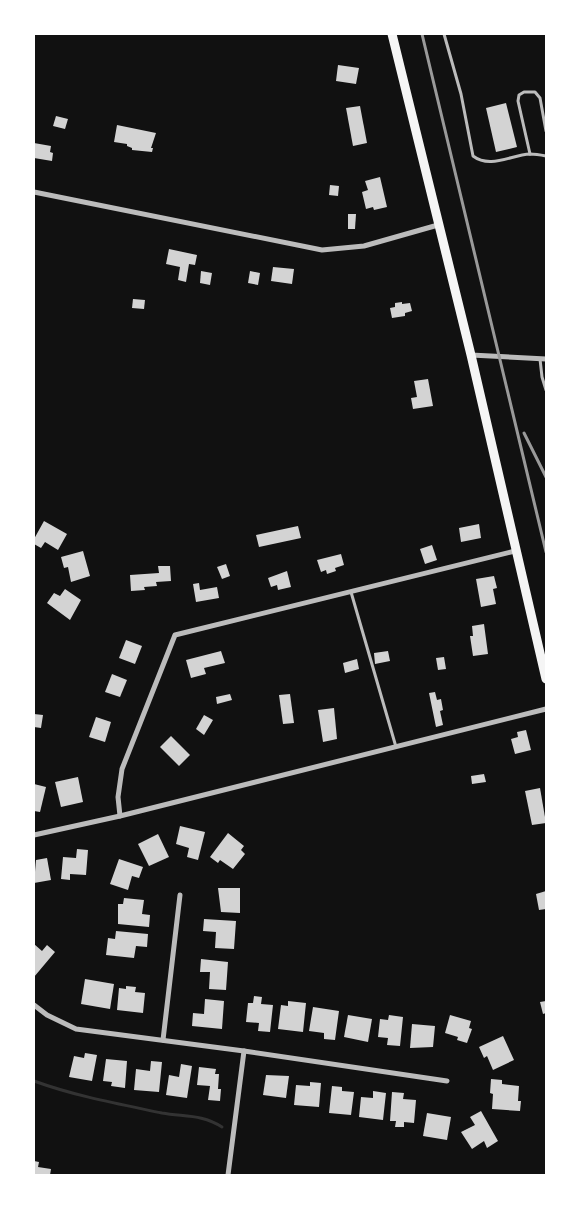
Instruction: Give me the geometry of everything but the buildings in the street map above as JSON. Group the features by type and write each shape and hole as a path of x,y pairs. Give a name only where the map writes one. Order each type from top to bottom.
{"main road":[{"path":"392,34 471,355 546,679"}],"street":[{"path":"34,192 322,250 364,246 438,225"},
{"path":"471,355 546,359"},
{"path":"120,816 118,797 122,769 175,635 515,551"},
{"path":"34,835 120,816 546,709"},
{"path":"163,1040 180,895"},
{"path":"34,1004 47,1015 76,1029 244,1051 447,1081"},
{"path":"228,1175 244,1051"}],"lane":[{"path":"444,34 461,94 473,156 482,161 490,162 530,154 546,156"},
{"path":"530,154 518,101 520,95 524,92 536,92 540,98 546,131"},
{"path":"540,359 546,390"},
{"path":"351,592 396,747"}],"waterway":[{"path":"34,1081 113,1103 162,1113 200,1118 222,1127"}],"railway":[{"path":"422,34 546,552"},
{"path":"524,433 546,477"}]}
